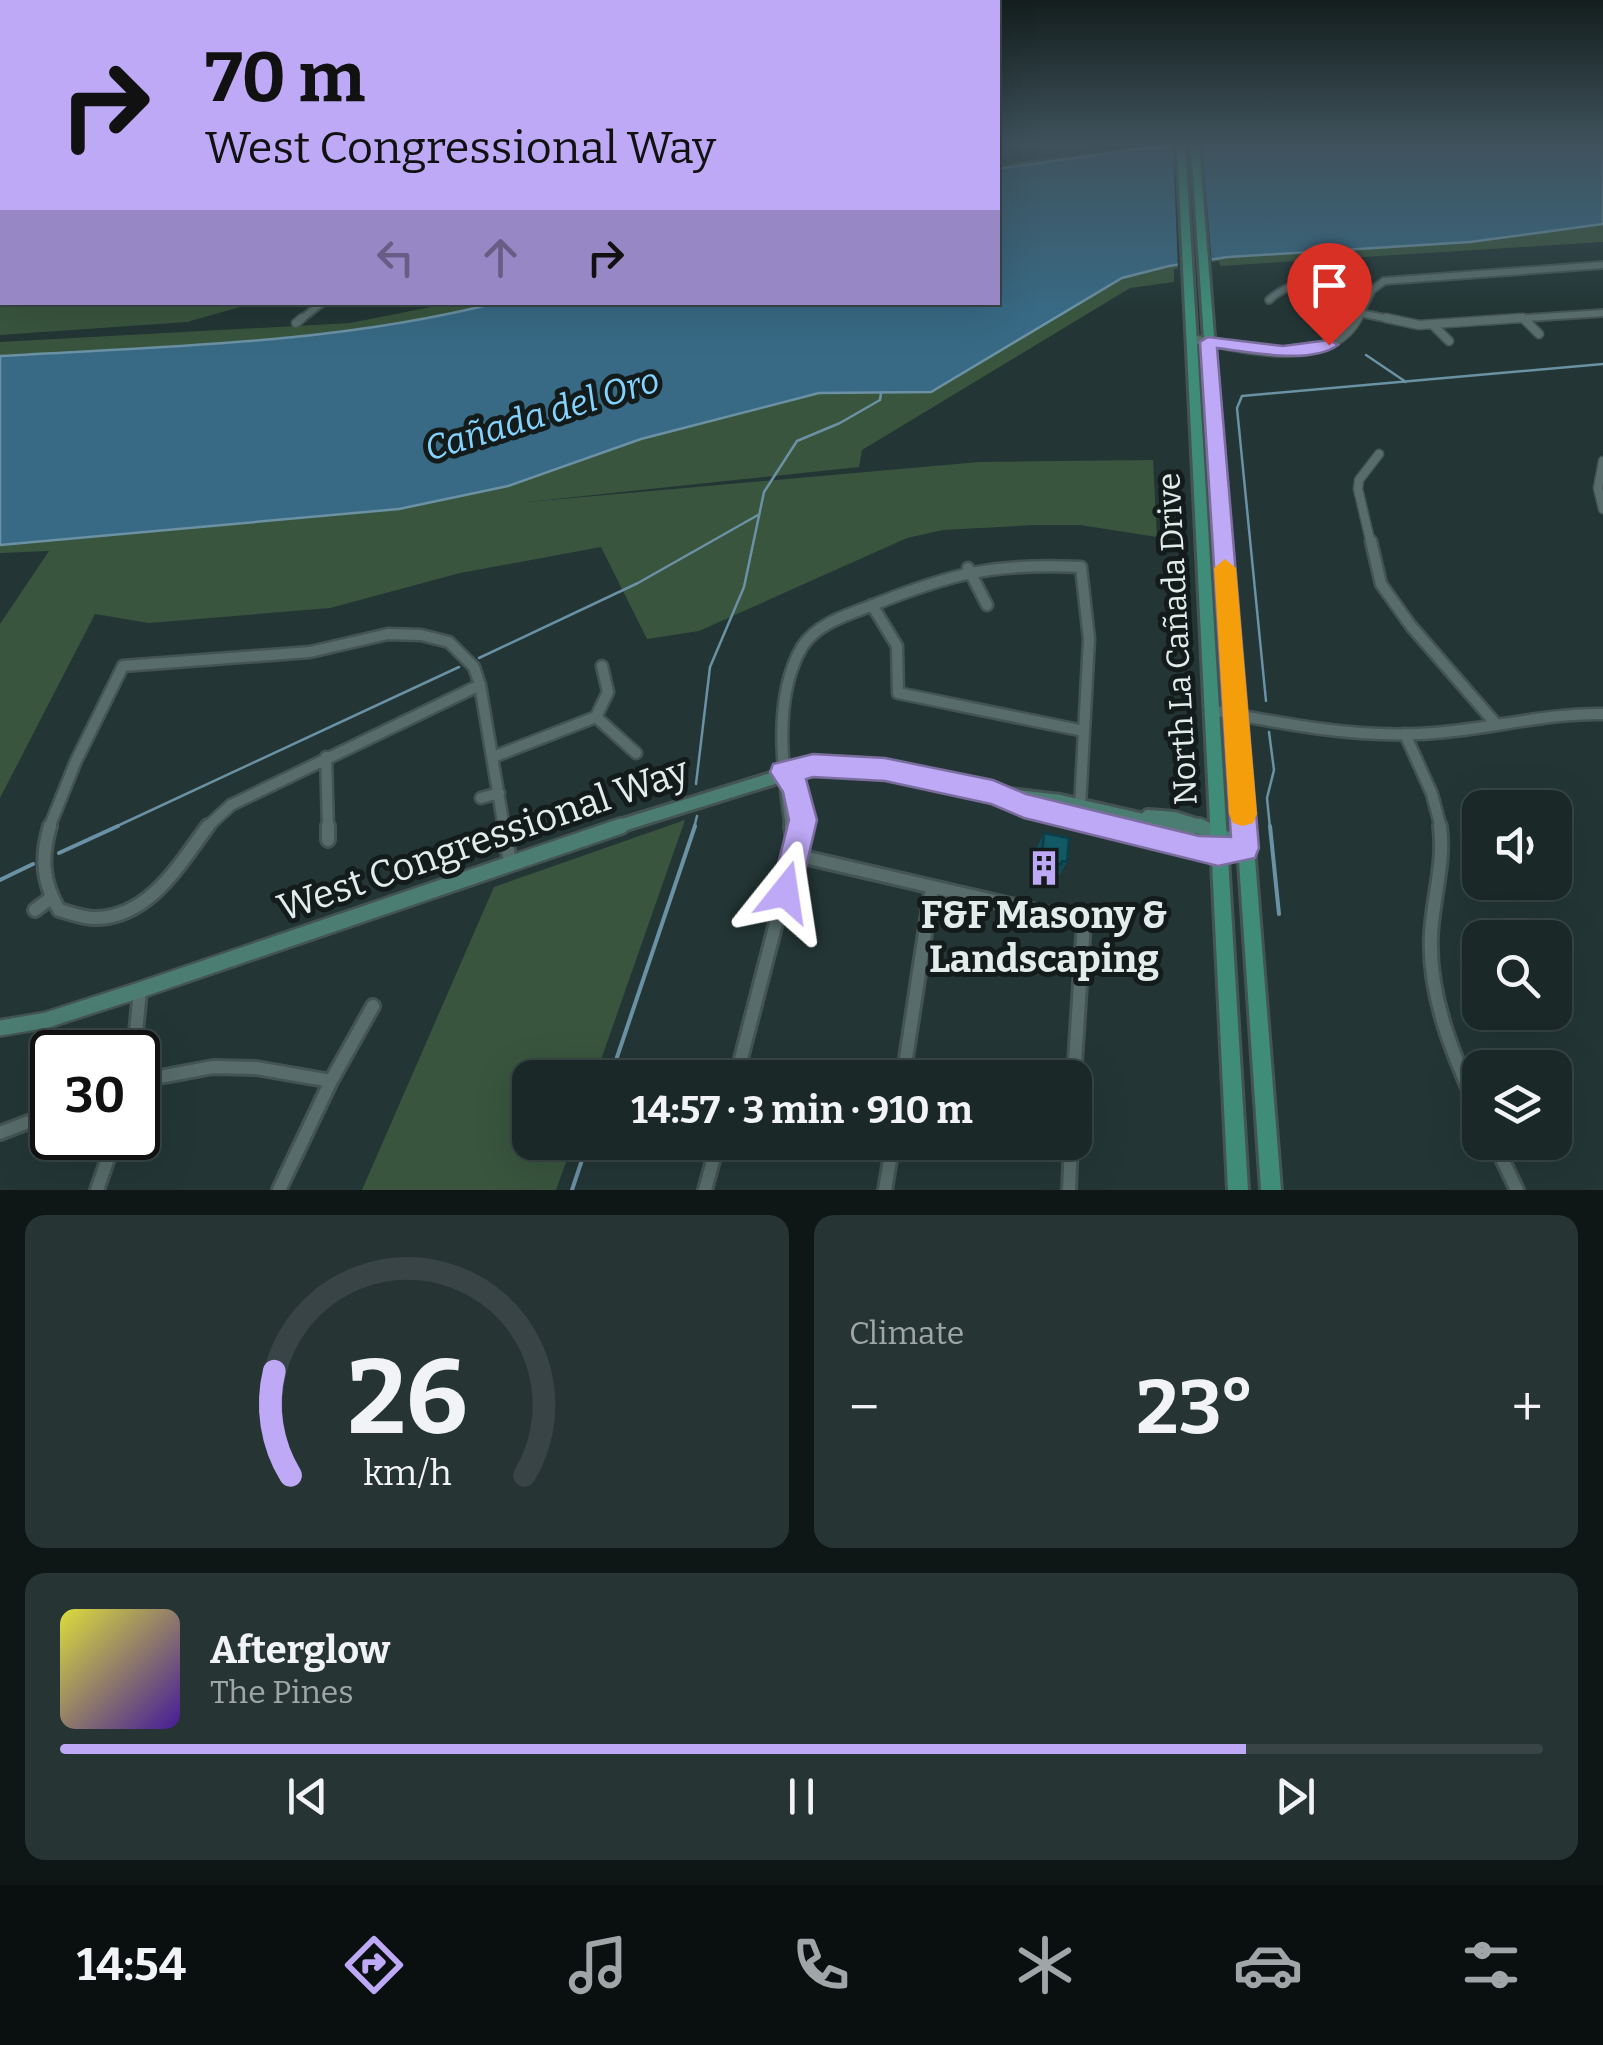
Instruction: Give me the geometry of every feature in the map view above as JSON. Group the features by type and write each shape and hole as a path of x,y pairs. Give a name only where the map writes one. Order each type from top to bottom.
{"main road":[{"name":"North La Cañada Drive","path":"1184,201 1238,1190"},
{"name":"North La Cañada Drive","path":"1198,201 1271,1190"}],"street":[{"path":"1269,300 1280,288 1293,284 1332,282 1369,290 1394,279 1603,265"},
{"path":"1191,339 1296,351 1341,340 1360,313 1369,290"},
{"path":"296,323 319,305"},
{"path":"1360,313 1402,324 1433,325 1603,313"},
{"path":"1523,318 1539,334"},
{"path":"1433,325 1449,341"},
{"path":"1341,340 1356,348"},
{"path":"1380,454 1359,480 1358,489 1382,584 1411,626 1496,724"},
{"path":"1603,461 1598,488 1603,509"},
{"path":"741,1060 795,855 781,736 798,654 820,628 940,576 968,568 1014,564 1081,567 1089,639 1080,812"},
{"path":"968,568 987,605"},
{"path":"872,605 893,633 902,654 898,693 1084,731"},
{"path":"480,684 231,805 196,840 162,886 143,902 116,915 94,920 59,910 51,898 43,862 51,825 123,666 332,649 388,634 421,635 460,649 474,666 480,684 510,863"},
{"path":"222,672 228,658"},
{"path":"493,757 596,718 609,685 602,666"},
{"path":"1211,710 1320,728 1405,734 1544,716 1603,714"},
{"path":"596,718 636,753"},
{"path":"1405,734 1427,780 1440,830 1442,860 1430,933 1439,1005 1462,1075"},
{"path":"326,757 328,840"},
{"name":"West Congressional Way","path":"0,1028 47,1020 783,772 813,766 865,766 993,792 1024,806 1142,824 1194,826 1218,832 1245,848"},
{"path":"481,798 499,793"},
{"name":"West Congressional Way","path":"1142,824 1218,853 1245,848"},
{"path":"795,855 1084,922 1075,1060"},
{"path":"906,1060 932,887"},
{"path":"34,910 51,898"},
{"path":"136,1030 140,990"},
{"path":"280,1190 332,1081 374,1006"},
{"path":"160,1078 213,1067 256,1068 332,1081"},
{"path":"0,1133 30,1121"},
{"path":"97,1190 107,1160"},
{"path":"706,1190 714,1160"},
{"path":"886,1190 890,1160"},
{"path":"1069,1190 1070,1160"},
{"path":"1503,1160 1517,1190"}],"green space":[{"path":"1000,201 1603,201 1603,242 1220,266 1219,261 1174,269 1174,282 1130,288 862,450 859,467 527,502 979,462 1153,460 1157,537 1080,525 943,530 907,538 699,631 647,639 601,547 460,573 330,608 149,623 95,614 0,798 0,624 49,551 0,553 0,342 350,323 441,305 1000,305"},
{"path":"0,305 247,305 187,322 0,335"},
{"path":"685,820 601,1060 512,1060 512,1160 567,1160 556,1190 362,1190 494,887"}],"water":[{"name":"Cañada del Oro","path":"1000,201 1603,201 1603,224 1470,242 1228,257 1122,278 931,392 819,393 641,439 508,486 399,509 0,545 0,356 311,335 435,317 487,305 1000,305"}],"pier":[{"path":"1175,201 1207,201 1212,264 1178,270"}],"building":[{"path":"1044,833 1069,838 1067,862 1062,861 1061,865 1042,857"}],"waterway":[{"path":"1366,355 1405,382"},
{"path":"1405,382 1603,364"},
{"path":"1266,701 1237,408 1242,396 1405,382"},
{"path":"696,784 710,667 744,587 764,492 797,441 840,423 880,400 881,393"},
{"path":"479,658 638,583 758,515"},
{"path":"113,828 459,667"},
{"path":"1269,732 1274,770 1267,798 1270,828"},
{"path":"694,828 697,816"},
{"path":"59,853 118,826"},
{"path":"616,1060 695,826"},
{"path":"1270,826 1279,914"},
{"path":"0,880 33,864"},
{"path":"572,1190 582,1160"}],"slow traffic":[{"path":"1225,568 1243,814"}],"place":[{"name":"F&F Masony & Landscaping","path":"1044,868"}],"route":[{"path":"785,892 803,820 796,786 783,772 813,766 885,770 993,792 1024,806 1218,853 1245,848 1208,342 1283,351 1329,345"}]}
